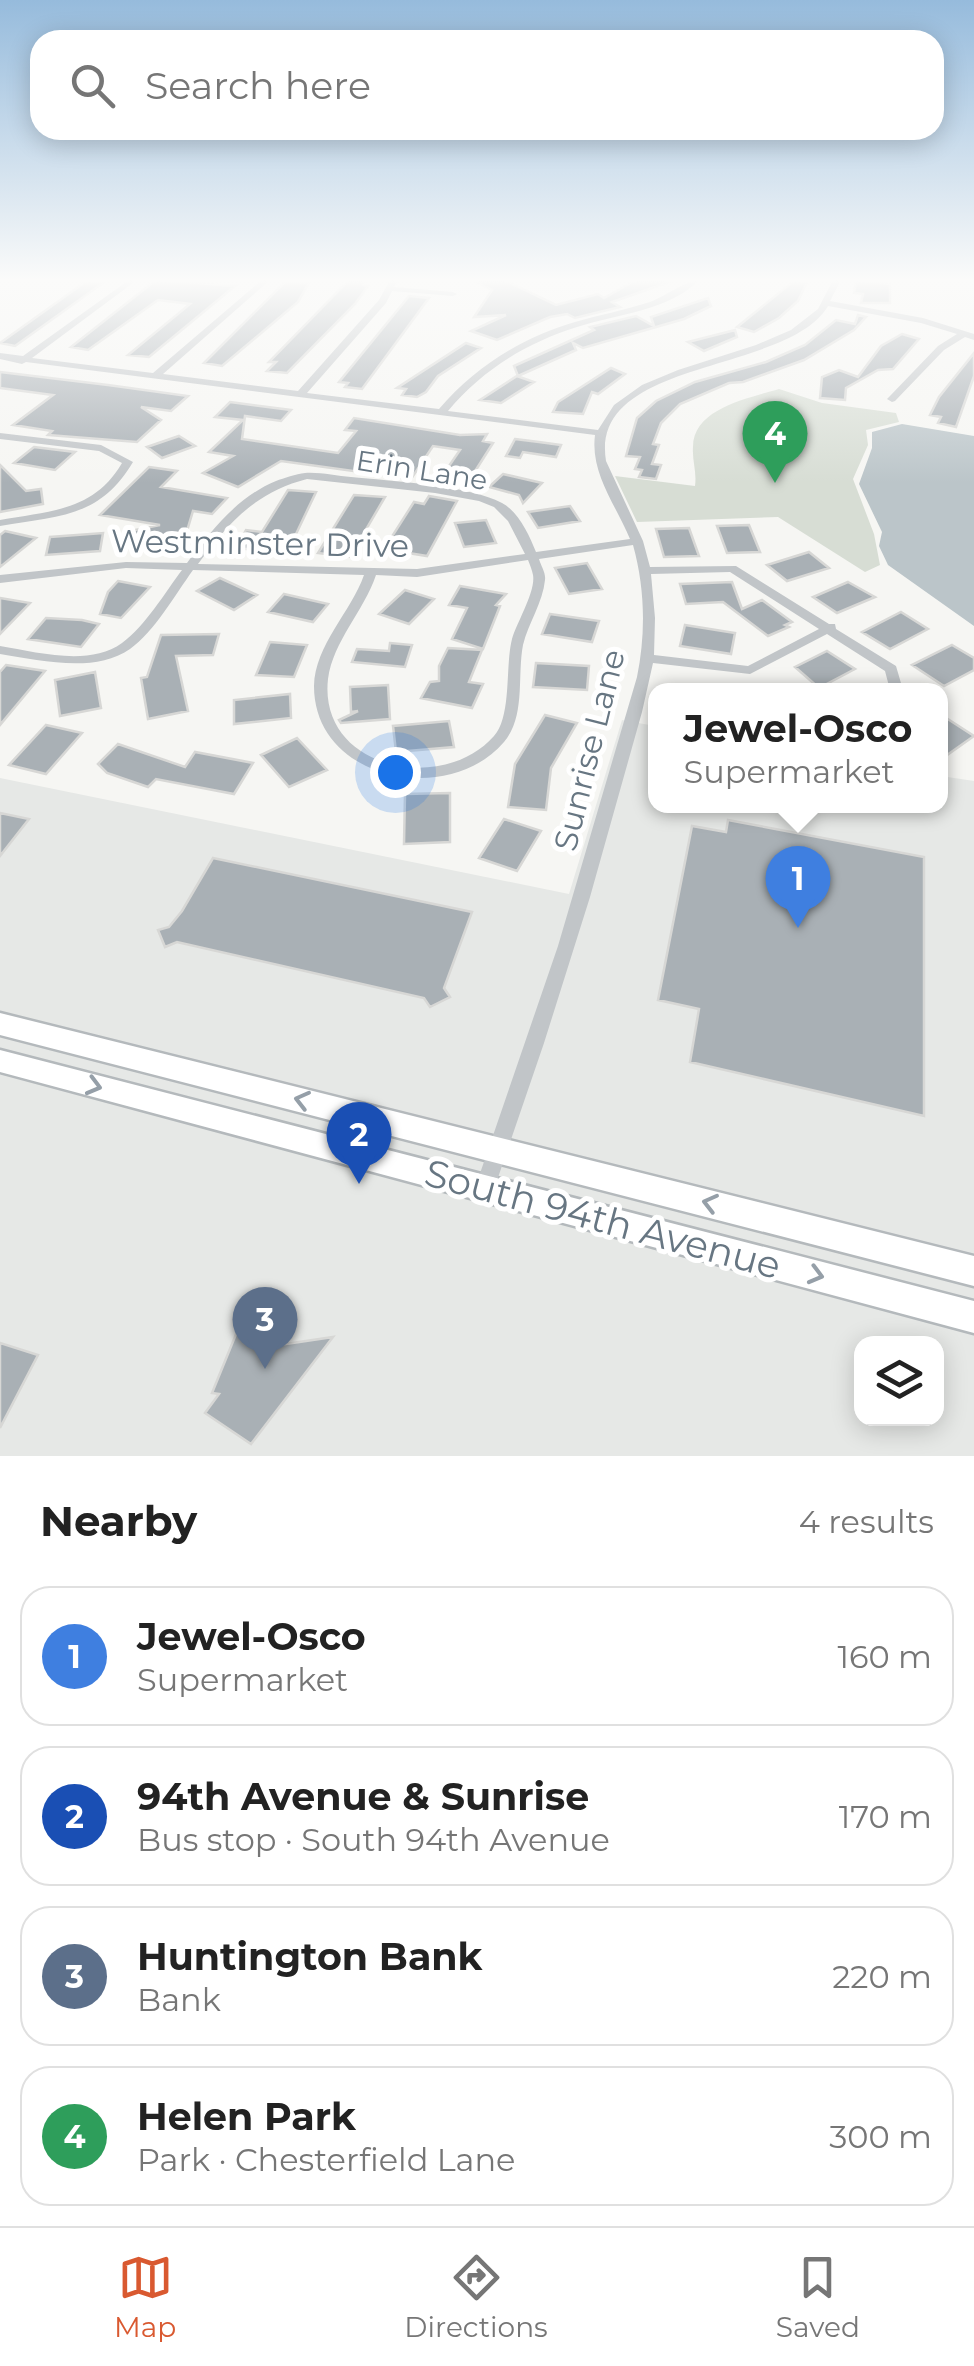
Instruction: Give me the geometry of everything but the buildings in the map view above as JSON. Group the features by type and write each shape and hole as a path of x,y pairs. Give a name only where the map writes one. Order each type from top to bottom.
{"street":[{"path":"22,361 40,348"},
{"path":"154,376 187,348"},
{"path":"300,396 340,348"},
{"path":"440,414 481,370 518,348"},
{"path":"0,356 600,433 618,407 645,386 754,348"},
{"path":"892,398 917,378 931,358 948,348"},
{"name":"Sunrise Lane","path":"485,1188 594,855 647,658 644,571 638,541 600,462 600,433"},
{"path":"0,436 101,448 128,462 96,500 72,512 0,523"},
{"name":"Erin Lane","path":"196,564 224,524 258,491 280,479 307,476 469,496 499,505 516,525 530,553"},
{"name":"Westminster Drive","path":"0,579 126,565 196,564 370,575 417,573 530,553 638,541"},
{"path":"370,575 364,600 338,632 326,663 320,686 328,729 356,760 373,767 436,770 473,759 498,740 507,725 515,654 540,577 530,553"},
{"path":"0,650 74,658 108,655 132,643 196,564"},
{"path":"644,571 732,568 891,669 894,683"},
{"path":"647,658 750,670 830,627"},
{"name":"South 94th Avenue","path":"0,1024 974,1270"},
{"name":"South 94th Avenue","path":"0,1061 974,1317"}],"shaded area":[{"path":"779,389 822,403 896,413 899,422 866,430 868,445 853,479 874,534 880,565 865,572 778,517 637,522 615,476 695,486 693,447 702,423 725,407"},
{"path":"902,424 974,436 974,626 888,565 879,546 882,532 859,484 872,448 872,432"},
{"path":"622,720 648,725 648,813 948,813 948,777 974,781 974,1456 0,1456 0,778 569,894"}],"place":[{"name":"Helen Park","path":"775,483"},
{"name":"Jewel-Osco","path":"798,928"},
{"name":"94th Avenue & Sunrise","path":"359,1184"},
{"name":"Huntington Bank","path":"265,1369"}]}
